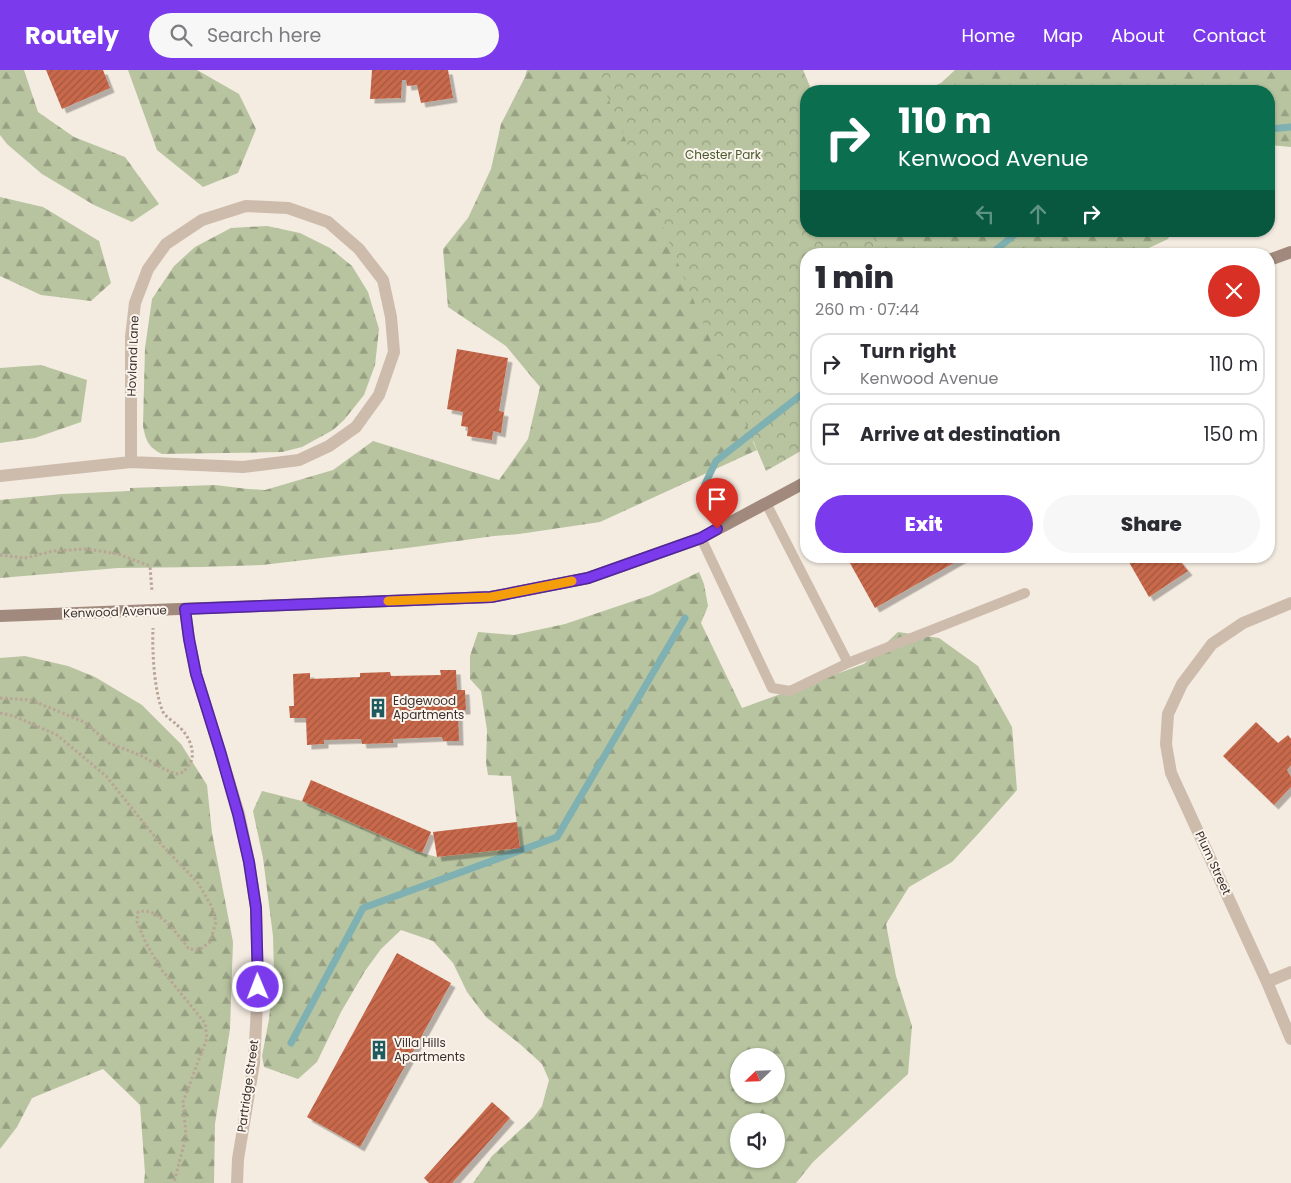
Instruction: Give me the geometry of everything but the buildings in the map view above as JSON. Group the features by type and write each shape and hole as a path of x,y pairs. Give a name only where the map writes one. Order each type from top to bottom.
{"street":[{"name":"Hovland Lane","path":"0,476 131,462 243,466 299,460 329,446 356,427 379,395 394,352 391,317 383,280 359,249 328,222 288,208 246,206 202,220 166,244 148,269 135,303 131,336 131,462"},
{"path":"1275,258 1291,252"},
{"name":"Kenwood Avenue","path":"0,616 491,597 588,578 701,538 800,485"},
{"name":"Plum Street","path":"1291,603 1243,623 1212,644 1182,684 1168,714 1166,744 1171,773 1267,982 1291,1039"},
{"name":"Partridge Street","path":"185,609 196,674 238,814 249,862 256,908 258,987 254,1063 238,1159 236,1183"},
{"path":"1267,982 1291,972"}],"lane":[{"path":"766,503 848,662"},
{"path":"701,538 772,688 790,691 848,662 1025,593"}],"path":[{"path":"0,556 24,558 53,551 87,549 118,554 150,566 154,610 152,638 160,700 164,714 180,727 191,743 192,760 184,772 176,774 142,756 109,743 84,722 31,700 0,698"},
{"path":"0,713 14,716 57,735 106,776 160,843 198,882 212,908 216,922 214,932 210,942 199,950 189,949 158,916 144,910 138,912 137,922 146,943 161,969 205,1023 207,1038 183,1102 186,1136 174,1183"}],"green space":[{"path":"0,70 24,70 38,112 74,137 125,157 159,204 132,222 94,205 42,174 7,144 0,135"},
{"path":"128,70 197,70 239,94 256,129 238,173 203,187 157,150"},
{"path":"527,70 780,70 800,194 800,237 1169,237 1149,248 800,248 800,275 753,442 757,450 600,522 519,534 262,565 118,568 0,578 0,500 62,494 130,491 130,488 215,485 265,490 333,470 373,441 499,480 528,439 540,387 506,346 448,307 443,249 468,218 491,169 501,124"},
{"name":"Chester Park","path":"596,70 803,70 809,85 800,85 800,237 874,237 878,248 800,248 800,451 766,471"},
{"path":"955,70 1291,70 1291,147 1275,146 1275,85 936,85"},
{"path":"0,197 43,207 99,241 111,283 91,301 41,295 0,276"},
{"path":"267,226 300,233 330,248 352,266 368,292 379,329 375,365 364,395 344,420 333,430 302,447 282,452 162,454 148,443 143,426 145,348 152,299 174,266 195,247 231,228"},
{"path":"41,365 87,380 81,422 35,438 0,443 0,368"},
{"path":"699,572 704,584 708,606 701,623 742,708 864,664 898,632 939,638 978,666 1012,727 1017,790 952,862 909,887 886,924 896,976 912,1026 908,1074 813,1162 796,1183 473,1183 492,1156 533,1118 542,1106 549,1080 542,1064 486,1017 467,992 453,963 433,941 401,930 381,949 365,971 341,1012 317,1062 298,1079 264,1067 262,1056 269,1019 274,972 273,936 263,858 253,811 262,791 302,801 422,853 437,857 520,848 511,776 488,775 486,762 487,730 481,691 470,679 470,656 478,632 514,635 565,624 651,595"},
{"path":"25,656 68,666 95,677 142,705 181,744 207,785 212,833 233,942 230,1029 215,1124 214,1183 144,1183 145,1173 140,1105 103,1069 32,1098 17,1127 0,1149 0,658"}],"waterway":[{"path":"1275,128 1291,127"},
{"path":"998,248 1012,237"},
{"path":"705,484 716,461 800,396"},
{"path":"291,1043 363,908 557,837 685,618"}],"slow traffic":[{"path":"388,601 491,597 572,581"}],"place":[{"name":"Edgewood Apartments","path":"378,708"},
{"name":"Villa Hills Apartments","path":"379,1050"}],"route":[{"path":"258,987 256,908 249,862 238,814 196,674 185,609 491,597 588,578 701,538 717,529"}]}
